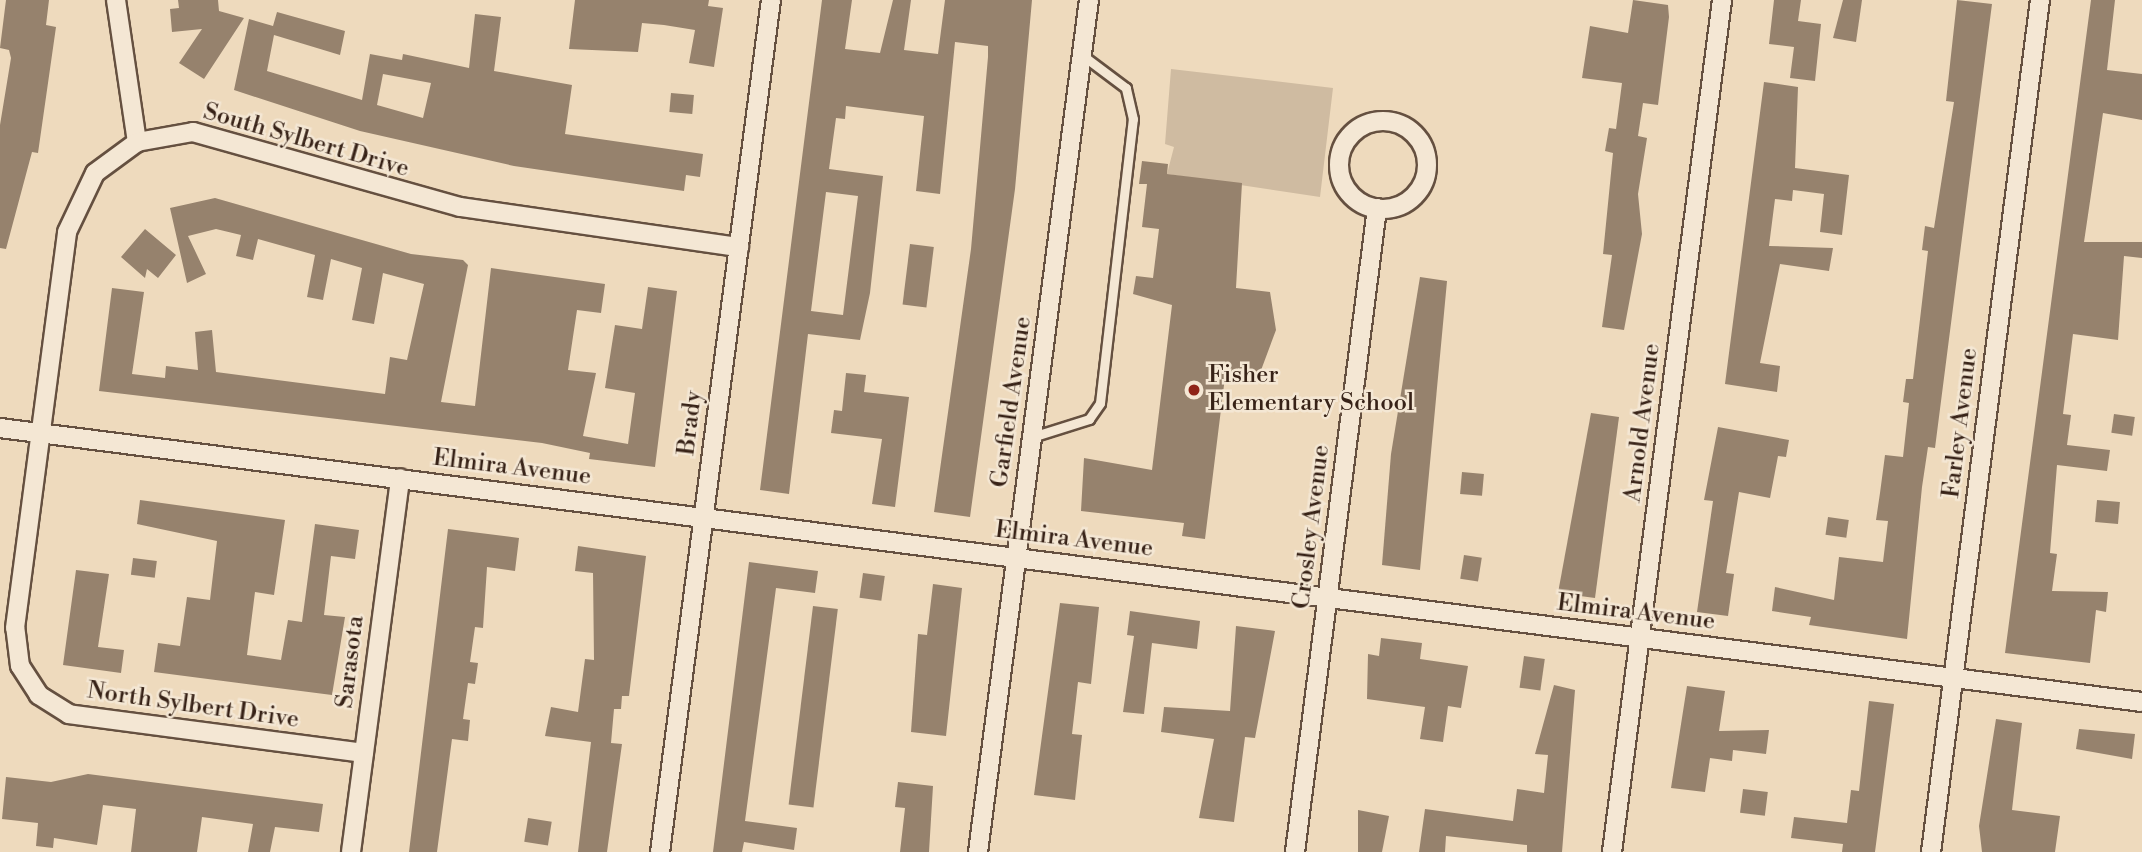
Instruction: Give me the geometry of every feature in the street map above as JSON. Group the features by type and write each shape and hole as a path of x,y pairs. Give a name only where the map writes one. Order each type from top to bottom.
{"street":[{"path":"116,0 137,142"},
{"name":"Brady","path":"660,852 771,0"},
{"name":"Garfield Avenue","path":"978,852 1089,0"},
{"name":"Arnold Avenue","path":"1612,852 1722,0"},
{"name":"Farley Avenue","path":"1931,852 2040,0"},
{"path":"1392,121 1417,137 1427,165 1418,192 1406,202 1377,208 1348,191 1339,162 1346,141 1363,126 1392,121"},
{"name":"South Sylbert Drive","path":"39,433 71,216 95,173 137,142 171,133 209,134 460,207 739,247"},
{"name":"Crosley Avenue","path":"1295,852 1377,208"},
{"name":"Elmira Avenue","path":"0,428 2142,702"},
{"name":"North Sylbert Drive","path":"39,433 15,638 20,666 39,695 83,717 364,752"},
{"name":"Sarasota","path":"351,852 400,478"}],"lane":[{"path":"1032,437 1089,419 1102,389 1133,119 1126,88 1082,55"}],"shaded area":[{"path":"1171,69 1333,88 1320,197 1167,174 1174,147 1165,144"}],"building":[{"path":"6,0 49,0 46,25 56,27 38,153 32,152 6,249 0,248 0,125 11,58 9,50 0,48"},
{"path":"178,0 218,0 219,11 244,18 204,79 179,63 202,29 172,32 170,9 179,8"},
{"path":"575,0 709,0 708,6 723,8 714,67 689,63 695,30 664,25 642,23 638,52 569,49"},
{"path":"822,0 852,0 845,49 880,53 893,0 911,0 904,50 938,54 945,0 1032,0 1015,189 970,517 934,512 971,249 988,46 955,42 940,194 916,191 924,116 846,106 845,119 836,118 829,169 883,176 870,293 860,340 808,334 789,494 760,490","holes":["826,192 858,196 843,315 811,311"]},
{"path":"1633,0 1668,5 1669,17 1658,105 1643,103 1638,136 1647,138 1638,194 1642,234 1624,330 1602,327 1612,255 1603,254 1613,153 1605,151 1609,128 1616,129 1622,83 1582,78 1590,26 1628,33"},
{"path":"1774,0 1801,0 1798,21 1821,24 1815,81 1790,78 1794,47 1769,44"},
{"path":"1843,0 1862,0 1856,42 1833,38"},
{"path":"1957,0 1992,4 1935,448 1928,447 1922,487 1907,639 1809,625 1811,617 1772,611 1775,587 1834,600 1839,557 1883,562 1888,521 1876,520 1885,455 1903,457 1909,403 1903,402 1906,379 1913,379 1928,251 1922,250 1925,226 1934,228 1954,102 1946,101"},
{"path":"2091,0 2115,0 2107,70 2142,74 2142,120 2103,113 2084,242 2142,242 2142,258 2124,256 2118,340 2073,334 2063,414 2071,415 2067,445 2110,450 2107,471 2057,465 2050,553 2057,554 2052,591 2108,592 2106,612 2096,610 2090,663 2005,653"},
{"path":"277,12 345,31 340,55 274,35 267,71 362,100 370,54 402,60 403,54 469,68 475,14 501,17 494,71 572,85 565,134 703,154 700,177 686,175 684,191 514,166 360,131 234,90 249,19 273,26","holes":["383,74 431,83 423,118 377,105"]},
{"path":"1764,82 1798,87 1795,168 1849,175 1842,235 1820,232 1824,194 1793,190 1792,201 1775,199 1769,246 1833,248 1829,271 1780,264 1760,363 1780,366 1777,392 1725,384"},
{"path":"671,93 694,95 692,114 669,112"},
{"path":"1142,161 1168,164 1167,174 1242,183 1236,288 1270,292 1276,330 1257,381 1225,377 1205,539 1182,536 1184,523 1081,511 1084,458 1152,470 1172,305 1133,294 1136,276 1153,278 1159,229 1142,227 1147,184 1139,184"},
{"path":"215,198 411,254 463,260 468,265 441,402 475,406 491,268 605,284 601,313 577,310 568,370 596,373 583,436 628,444 635,393 605,388 615,325 642,329 648,287 677,291 655,467 589,459 590,453 542,443 99,391 112,288 144,292 132,374 165,378 166,366 198,370 195,332 212,330 216,372 385,394 390,357 407,360 424,284 383,273 374,324 352,320 362,268 331,259 323,300 307,297 315,255 258,239 253,260 236,256 241,235 216,229 188,236 206,274 187,283 170,208"},
{"path":"145,229 176,255 158,278 147,269 145,278 121,257"},
{"path":"910,244 934,247 926,307 903,305"},
{"path":"1420,277 1447,281 1420,570 1382,565 1391,454"},
{"path":"846,373 866,375 864,392 909,397 895,507 872,504 882,439 831,433 834,410 842,411"},
{"path":"1591,413 1619,417 1595,598 1558,593"},
{"path":"2114,414 2135,417 2132,436 2111,433"},
{"path":"1718,427 1789,440 1786,457 1778,456 1770,498 1739,492 1726,573 1734,574 1728,616 1697,612 1713,501 1704,500"},
{"path":"1462,472 1484,474 1482,496 1460,494"},
{"path":"140,500 285,520 274,595 255,592 247,655 281,660 288,620 302,622 315,524 359,530 355,559 331,556 324,615 345,617 332,695 154,672 158,643 180,646 187,597 210,600 217,541 137,524"},
{"path":"2097,500 2120,502 2118,524 2095,522"},
{"path":"1828,517 1849,520 1846,538 1825,535"},
{"path":"448,529 519,538 515,571 487,567 483,628 475,627 470,662 478,663 475,684 468,683 463,719 470,720 468,741 452,739 437,852 409,852"},
{"path":"578,546 646,556 629,696 622,696 621,709 614,709 611,743 622,744 607,852 578,852 591,742 545,736 551,707 578,712 585,659 594,660 593,573 575,571"},
{"path":"1464,555 1482,558 1478,582 1460,579"},
{"path":"133,558 157,561 155,578 131,575"},
{"path":"749,562 818,571 815,593 776,588 745,821 797,828 794,850 744,842 742,852 713,852"},
{"path":"76,570 109,574 98,647 124,650 121,673 63,665"},
{"path":"863,573 885,576 881,601 860,598"},
{"path":"933,584 962,588 946,736 911,732 918,634 927,635"},
{"path":"1060,603 1099,607 1091,684 1078,682 1072,734 1082,735 1075,800 1034,795"},
{"path":"813,606 838,609 813,808 789,805"},
{"path":"1130,611 1200,621 1197,649 1152,643 1144,714 1123,712 1134,636 1127,635"},
{"path":"1236,626 1275,631 1255,738 1245,737 1234,822 1199,818 1214,739 1161,732 1164,707 1230,711"},
{"path":"1381,638 1422,643 1420,659 1468,666 1461,708 1448,706 1443,742 1420,739 1425,707 1367,699 1368,654 1379,656"},
{"path":"1524,656 1545,659 1540,691 1520,688"},
{"path":"1554,685 1575,690 1562,852 1527,852 1527,845 1446,836 1445,852 1419,852 1425,809 1513,821 1517,789 1544,793 1548,755 1535,754"},
{"path":"1687,686 1725,691 1719,731 1769,730 1766,754 1733,750 1732,761 1710,758 1705,792 1671,788"},
{"path":"1869,701 1894,704 1875,852 1842,852 1843,844 1791,838 1794,817 1847,823 1851,790 1859,791"},
{"path":"1996,719 2022,723 2012,810 2060,816 2055,852 1982,852 1979,826"},
{"path":"2079,729 2135,734 2132,759 2076,749"},
{"path":"88,774 323,804 319,832 275,827 270,852 248,852 253,824 202,817 197,852 131,852 136,809 103,805 97,845 54,838 53,848 36,846 38,823 2,819 6,777 51,782"},
{"path":"898,782 933,786 929,852 900,852 905,808 895,807"},
{"path":"1743,789 1768,792 1765,816 1740,813"},
{"path":"1358,810 1389,816 1382,852 1358,852"},
{"path":"528,818 552,822 548,845 524,842"}],"place":[{"name":"Fisher Elementary School","path":"1194,390"}]}
